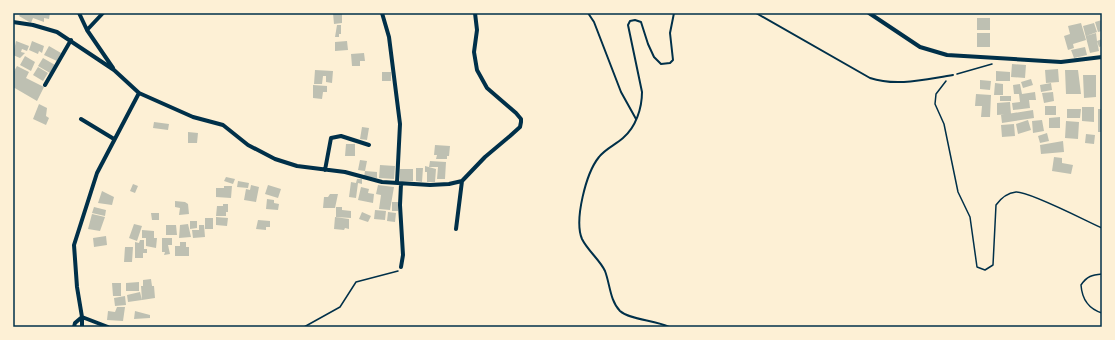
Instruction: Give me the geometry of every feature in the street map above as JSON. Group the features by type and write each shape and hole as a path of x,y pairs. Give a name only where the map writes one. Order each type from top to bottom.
{"street":[{"path":"79,13 87,30 114,70"},
{"path":"87,30 103,13"},
{"path":"382,13 389,37 400,124 399,184 403,255 401,267"},
{"path":"13,22 47,28 71,40 114,70 139,93 193,117 222,125 248,145 276,159 297,166 344,172 363,178 399,184 449,184 462,181 485,157 520,127 521,122 521,119 516,112 487,88 477,70 474,52 477,30 476,13"},
{"path":"868,13 920,47 947,54 1061,62 1102,57"},
{"path":"45,85 71,40"},
{"path":"82,327 74,245 92,186 114,139 139,93"},
{"path":"81,119 114,139"},
{"path":"325,170 331,138 341,136 369,145"},
{"path":"456,229 462,181"},
{"path":"74,327 75,323 82,317"},
{"path":"82,317 108,327"}],"lane":[{"path":"588,13 594,22 621,92 636,119"},
{"path":"669,327 655,321 624,314 619,310 613,299 604,270 582,239 580,229 583,195 598,158 623,138 636,119 642,102 642,92 628,25 630,21 635,20 641,22 654,56 661,64 666,64 673,60 670,33 674,13"},
{"path":"756,13 870,78 879,81 905,82 953,75"}],"path":[{"path":"998,63 953,75 936,94 935,104 944,124 958,192 970,217 977,268 985,270 993,265 996,205 1001,198 1009,193 1018,192 1032,195 1102,228"},
{"path":"304,327 340,307 356,282 398,271 401,267"},
{"path":"1102,274 1091,275 1085,279 1081,285 1085,301 1089,306 1102,313"}],"building":[{"path":"21,13 50,13 49,19 44,18 44,22 33,18 31,23 19,16"},
{"path":"333,13 342,13 342,23 334,24"},
{"path":"977,18 990,18 990,30 977,30"},
{"path":"1102,20 1102,31 1098,32 1095,22"},
{"path":"1081,23 1086,40 1073,44 1074,48 1068,50 1064,36 1070,34 1068,26"},
{"path":"1094,23 1097,32 1086,36 1096,33 1099,51 1090,53 1083,26"},
{"path":"337,25 341,25 341,34 339,34 339,37 335,37"},
{"path":"977,33 990,33 990,47 977,47"},
{"path":"1102,39 1102,46 1099,47 1097,41"},
{"path":"16,41 29,46 27,51 22,49 21,52 25,53 20,58 13,55"},
{"path":"32,41 44,46 42,53 39,51 38,54 29,50"},
{"path":"347,41 348,50 335,51 335,42"},
{"path":"49,46 61,53 57,61 44,55"},
{"path":"1085,47 1087,55 1074,58 1071,50"},
{"path":"364,53 365,61 360,61 360,66 352,66 351,54"},
{"path":"25,56 35,62 31,71 20,65"},
{"path":"43,58 55,65 50,73 38,66"},
{"path":"1012,64 1026,65 1025,78 1011,77"},
{"path":"17,66 29,72 26,78 44,87 37,101 13,87 13,73"},
{"path":"38,67 48,73 43,81 33,75"},
{"path":"1058,69 1059,82 1046,83 1045,70"},
{"path":"315,70 333,71 332,83 326,82 326,76 323,76 322,84 314,84"},
{"path":"1065,70 1078,70 1081,94 1066,94"},
{"path":"996,71 1010,72 1010,81 996,81"},
{"path":"382,72 391,72 391,81 382,81"},
{"path":"1083,75 1096,75 1096,97 1084,98"},
{"path":"1031,79 1033,85 1023,88 1021,82"},
{"path":"980,80 991,81 990,90 980,89"},
{"path":"995,83 1003,84 1003,95 994,95"},
{"path":"1051,83 1052,90 1041,92 1040,85"},
{"path":"1020,84 1022,94 1035,92 1036,100 1029,100 1030,108 1013,110 1012,103 1020,102 1019,94 1014,94 1013,85"},
{"path":"313,85 327,86 327,92 323,92 322,99 313,98"},
{"path":"1053,92 1054,101 1044,103 1042,93"},
{"path":"976,94 991,95 990,117 981,117 982,106 975,106"},
{"path":"1000,96 1011,96 1011,101 1000,101"},
{"path":"1010,102 1011,114 997,115 997,103"},
{"path":"39,104 47,108 46,116 49,118 46,125 33,119"},
{"path":"1045,106 1056,106 1056,115 1045,115"},
{"path":"1082,107 1094,107 1094,122 1082,121"},
{"path":"1067,109 1081,109 1080,118 1067,118"},
{"path":"1098,109 1102,109 1102,132 1098,132"},
{"path":"1033,110 1034,118 1002,123 1001,115"},
{"path":"1060,117 1060,128 1049,128 1049,118"},
{"path":"1028,120 1031,130 1018,134 1016,124"},
{"path":"1042,120 1044,131 1033,133 1032,121"},
{"path":"1066,121 1079,122 1078,139 1065,138"},
{"path":"154,122 169,124 168,130 153,128"},
{"path":"1014,124 1015,136 1002,137 1001,125"},
{"path":"362,127 369,128 367,140 360,139"},
{"path":"188,132 198,133 197,143 188,143"},
{"path":"1047,133 1049,141 1040,143 1038,136"},
{"path":"1086,134 1095,135 1094,144 1085,143"},
{"path":"1063,141 1064,152 1041,154 1040,145"},
{"path":"346,144 355,144 355,156 345,156"},
{"path":"435,145 450,146 449,156 447,156 447,159 436,159 437,155 434,155"},
{"path":"1054,157 1062,158 1062,163 1073,165 1071,174 1052,171"},
{"path":"360,160 367,161 365,171 358,170"},
{"path":"430,161 446,162 445,179 437,179 438,167 429,167"},
{"path":"380,165 395,166 394,179 379,178"},
{"path":"425,166 436,169 435,182 427,182 427,172 425,172"},
{"path":"416,168 423,168 422,182 416,181"},
{"path":"400,169 413,169 413,181 400,181"},
{"path":"365,171 377,172 377,178 364,177"},
{"path":"226,177 235,179 233,184 224,181"},
{"path":"357,179 362,179 362,184 358,183 356,198 349,197 351,182 356,183"},
{"path":"238,181 249,183 248,188 237,187"},
{"path":"133,184 138,186 135,193 130,191"},
{"path":"251,185 259,187 256,202 244,200 246,189 250,190"},
{"path":"268,185 281,189 278,198 265,194"},
{"path":"378,185 394,187 390,210 379,209 381,195 376,194"},
{"path":"224,186 232,186 231,198 216,197 216,188 224,188"},
{"path":"361,187 369,189 368,193 374,194 373,203 358,200"},
{"path":"102,191 114,197 112,205 98,203"},
{"path":"330,194 338,194 335,208 323,208 324,197 328,197"},
{"path":"267,199 274,200 274,203 279,204 278,210 266,209"},
{"path":"175,201 185,202 188,204 189,214 179,215 180,208 175,207"},
{"path":"392,202 399,202 398,211 392,211"},
{"path":"223,204 228,204 228,212 226,212 226,216 216,216 217,206 223,206"},
{"path":"94,207 106,210 105,216 92,213"},
{"path":"336,207 342,207 342,210 351,211 351,218 336,217"},
{"path":"375,210 386,211 385,220 374,219"},
{"path":"362,212 371,216 368,222 359,219"},
{"path":"388,212 396,213 395,222 387,221"},
{"path":"151,213 159,213 159,220 152,220"},
{"path":"92,214 105,217 100,231 88,229"},
{"path":"216,217 228,218 227,226 216,225"},
{"path":"335,217 349,219 349,229 334,229"},
{"path":"205,218 213,218 213,229 205,229"},
{"path":"258,220 270,221 270,227 266,227 266,230 256,229"},
{"path":"190,221 197,221 197,228 190,229"},
{"path":"134,224 142,226 137,241 129,238"},
{"path":"188,224 191,237 179,238 180,225"},
{"path":"166,225 176,225 177,235 166,235"},
{"path":"199,225 204,225 205,237 193,238 192,230 199,230"},
{"path":"142,230 154,231 154,238 157,238 156,248 146,246 146,238 142,238"},
{"path":"106,236 107,245 94,247 93,238"},
{"path":"162,238 172,238 172,245 168,245 170,254 164,255 165,252 162,252"},
{"path":"140,240 144,240 144,249 147,249 147,253 143,253 143,258 135,258 135,242 139,243"},
{"path":"180,242 186,242 186,247 189,247 189,256 175,256 175,246 180,246"},
{"path":"125,247 133,247 132,262 124,262"},
{"path":"151,279 152,286 154,286 155,298 142,300 141,286 143,286 143,280"},
{"path":"139,282 139,291 126,291 126,283"},
{"path":"112,283 121,283 121,296 113,296"},
{"path":"140,292 142,300 128,302 127,295"},
{"path":"125,296 126,305 115,306 114,298"},
{"path":"117,307 125,307 123,321 107,320 108,311 115,312"},
{"path":"135,311 150,315 150,318 134,319"}]}
